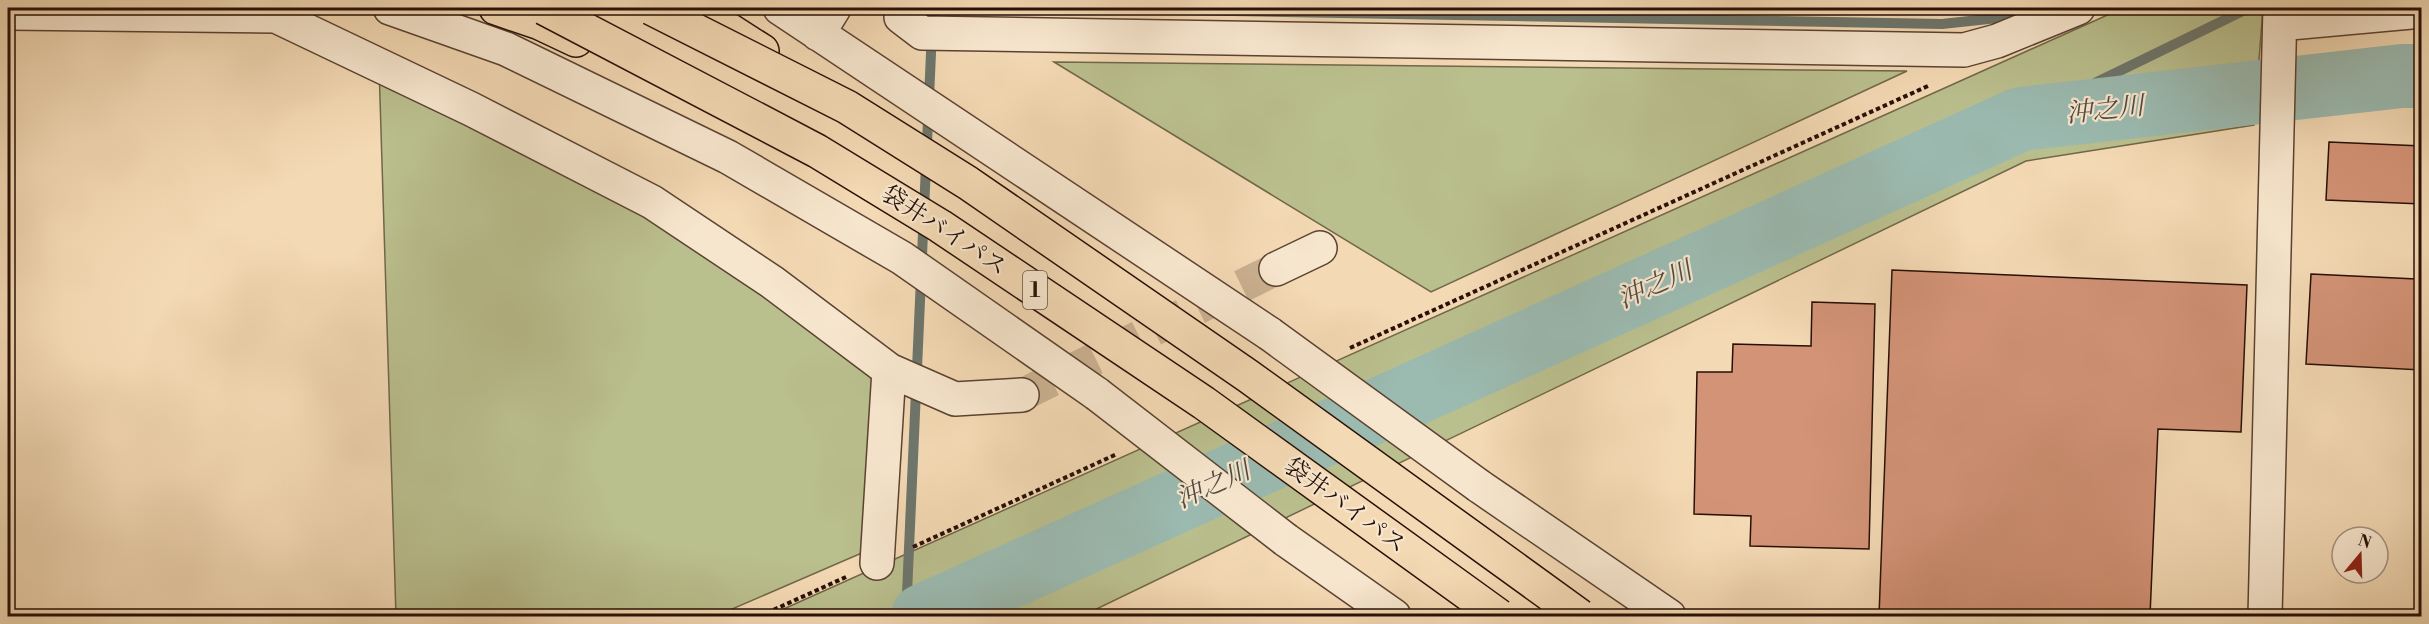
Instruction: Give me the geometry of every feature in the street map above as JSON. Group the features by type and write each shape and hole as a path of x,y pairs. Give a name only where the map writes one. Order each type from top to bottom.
{"highway":[{"path":"496,8 540,23 817,151"},
{"name":"袋井バイパス","path":"543,8 817,151 940,226 1204,403 1499,616"},
{"name":"袋井バイパス","path":"651,8 847,107 968,183 1248,376 1580,616"},
{"path":"695,8 847,107"}],"street":[{"path":"390,8 506,49 728,157 902,258 1097,394 1286,540 1394,616"},
{"path":"780,8 826,21 1270,334 1479,486 1668,616"},
{"path":"901,8 901,17 922,33 1964,50 1997,41 2078,8"},
{"path":"2265,616 2280,16 2421,11"},
{"path":"8,13 278,12 652,202 772,282 889,370 955,399 1022,395"},
{"path":"1276,269 1320,248"},
{"path":"877,563 889,370"}],"path":[{"path":"1342,351 1931,84"},
{"path":"760,616 1124,450"}],"green space":[{"path":"2123,8 2263,8 2254,125 2026,161 1082,616 768,616"},
{"path":"1054,62 1907,71 1431,292"},
{"path":"379,66 679,221 873,358 878,546 716,616 396,616"}],"building":[{"path":"2329,142 2422,146 2422,204 2326,200"},
{"path":"1892,270 2247,285 2241,432 2158,429 2150,616 1879,616"},
{"path":"2311,274 2416,279 2415,297 2422,297 2422,370 2306,364"},
{"path":"1812,302 1875,304 1869,549 1750,546 1751,516 1694,514 1697,372 1732,372 1733,344 1811,346"}],"waterway":[{"path":"906,616 933,8"},
{"path":"1071,8 1942,24 2016,16 2031,8"},
{"path":"2021,119 2249,8"},
{"name":"沖之川","path":"923,616 2021,119 2402,76 2422,76"}],"tunnel":[{"path":"1022,395 1276,269"}]}
